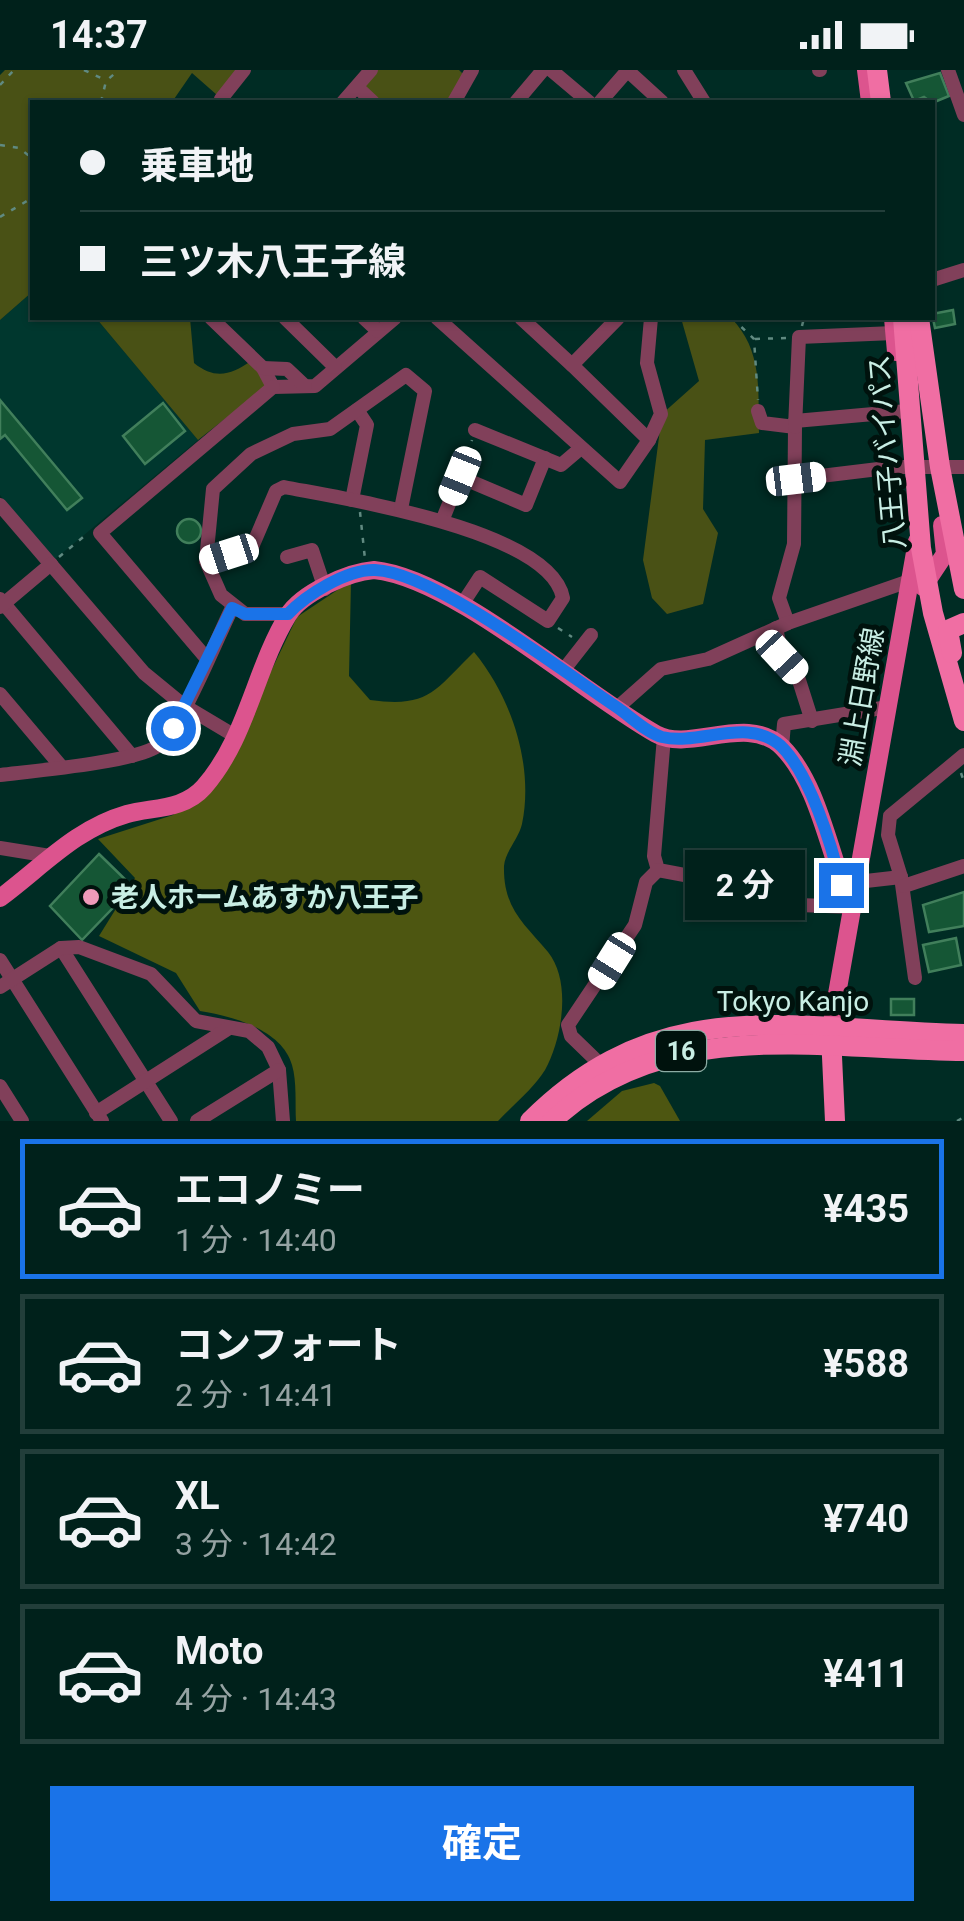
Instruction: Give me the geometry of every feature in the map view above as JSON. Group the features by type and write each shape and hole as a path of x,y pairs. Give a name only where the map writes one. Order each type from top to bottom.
{"highway":[{"path":"919,320 940,467 964,589"},
{"name":"八王子バイパス","path":"897,323 920,530 918,582 933,613 963,717"},
{"path":"963,717 960,680 948,634 953,625 964,623"},
{"name":"Tokyo Kanjo","path":"530,1121 600,1064 651,1040 702,1028 830,1036 964,1051"},
{"name":"Tokyo Kanjo","path":"552,1121 600,1084 664,1056 830,1036 964,1034"},
{"path":"830,1036 835,1121"}],"main road":[{"path":"897,323 914,457"},
{"name":"淵上日野線","path":"830,1036 906,612 918,582 946,551 940,467"},
{"path":"0,898 50,856 101,823 190,798 207,783 235,736 288,614 324,589 367,570 394,573 462,606 664,737 752,733 782,747 820,820 852,907"},
{"name":"淵上日野線","path":"906,612 920,605 933,613"}],"street":[{"path":"222,100 244,70"},
{"path":"345,100 371,70"},
{"path":"518,100 543,70"},
{"path":"551,70 586,100"},
{"path":"602,100 627,70 660,100"},
{"path":"684,70 703,100"},
{"path":"948,70 964,114"},
{"path":"455,100 466,73"},
{"path":"358,88 371,100"},
{"path":"935,279 964,270"},
{"path":"213,320 262,368 273,387"},
{"path":"287,320 335,368"},
{"path":"366,320 378,332"},
{"path":"207,659 100,533 273,387 314,386 393,320"},
{"path":"439,320 620,482 649,440 661,414 647,363 651,320"},
{"path":"527,320 649,440"},
{"path":"572,364 616,320"},
{"path":"812,721 797,674 782,657 779,598 794,544 799,337 897,323"},
{"path":"262,368 287,369 305,386"},
{"path":"288,614 245,614 232,608 220,595 206,561 213,489 235,467 293,434 330,429 406,375 424,392 401,509"},
{"path":"356,502 367,425 358,410"},
{"path":"758,411 762,423 795,424 907,412"},
{"path":"475,430 561,465 581,448"},
{"path":"796,479 914,457 940,467 964,466"},
{"path":"442,521 460,476 526,505 545,458"},
{"path":"206,561 252,546 276,491 284,487 401,509 442,521 521,553 554,574 564,598 548,621 480,577 462,606"},
{"path":"0,504 125,652 183,705 235,736"},
{"path":"287,558 312,550 324,589"},
{"path":"50,564 1,603 132,756"},
{"path":"617,708 661,669 708,659 782,626 918,582"},
{"path":"0,776 132,756 162,742 232,608"},
{"path":"562,672 587,640"},
{"path":"0,694 60,765"},
{"path":"782,747 782,726 888,707"},
{"path":"658,870 654,856 664,737"},
{"path":"915,978 902,881 888,835 890,816 962,761"},
{"path":"0,848 50,856"},
{"path":"857,882 902,881 964,866"},
{"path":"658,870 743,886 798,905 852,907"},
{"path":"600,1064 571,1036 568,1025 635,926 646,882 658,870"},
{"path":"6,984 61,948 79,947 151,974 196,1021 260,1039 279,1070 283,1121"},
{"path":"61,948 171,1121"},
{"path":"0,960 6,984 94,1118 230,1028"},
{"path":"197,1121 279,1070"},
{"path":"0,1086 22,1121"}],"path":[{"path":"0,84 14,70"},
{"path":"84,70 106,81"},
{"path":"101,100 106,81 119,70"},
{"path":"0,144 19,148 30,156"},
{"path":"0,218 30,199"},
{"path":"734,320 754,339 758,411"},
{"path":"754,339 799,337 803,320"},
{"path":"460,476 475,430"},
{"path":"356,502 367,570"},
{"path":"548,621 587,640"},
{"path":"962,761 964,782"},
{"path":"956,1121 964,1117"}],"shaded area":[{"path":"30,294 30,320 98,320 198,440 54,560 0,495 0,320"}],"green space":[{"path":"5,70 238,70 217,95 192,73 173,100 30,100 30,294 0,320 0,75"},
{"path":"371,70 459,70 467,78 455,100 371,100 358,88"},
{"path":"98,320 190,320 194,363 209,372 223,374 251,361 267,386 198,440"},
{"path":"682,320 733,320 754,357 759,433 705,440 703,509 718,533 703,604 667,614 652,598 643,560 662,414 699,381"},
{"path":"351,581 349,676 370,700 406,701 429,694 474,652 499,690 517,734 525,802 520,829 504,866 507,894 517,915 555,964 562,1011 556,1043 545,1070 498,1121 296,1121 294,1072 278,1042 254,1026 200,1011 176,973 99,936 135,878 98,839 173,815 219,780 297,617"},
{"path":"654,1083 660,1086 680,1121 587,1121 622,1091"}],"building":[{"path":"940,73 949,96 935,102 924,97 914,100 906,83"},
{"path":"953,310 955,324 935,328 935,313"},
{"path":"0,400 82,498 67,510 5,435 0,439"},
{"path":"163,403 185,431 145,464 123,436"},
{"path":"189,519 201,531 189,543 177,531"},
{"name":"老人ホームあすか八王子","path":"99,854 133,887 82,940 50,906"},
{"path":"964,892 964,926 929,932 923,905"},
{"path":"956,938 961,965 929,972 923,945"},
{"path":"891,999 914,999 914,1015 891,1015"}],"place":[{"name":"老人ホームあすか八王子","path":"91,897"}],"route":[{"path":"173,728 232,608 245,614 288,614 312,595 356,573 394,573 446,596 659,736 752,733 776,742 789,756 814,806 841,885"}]}
